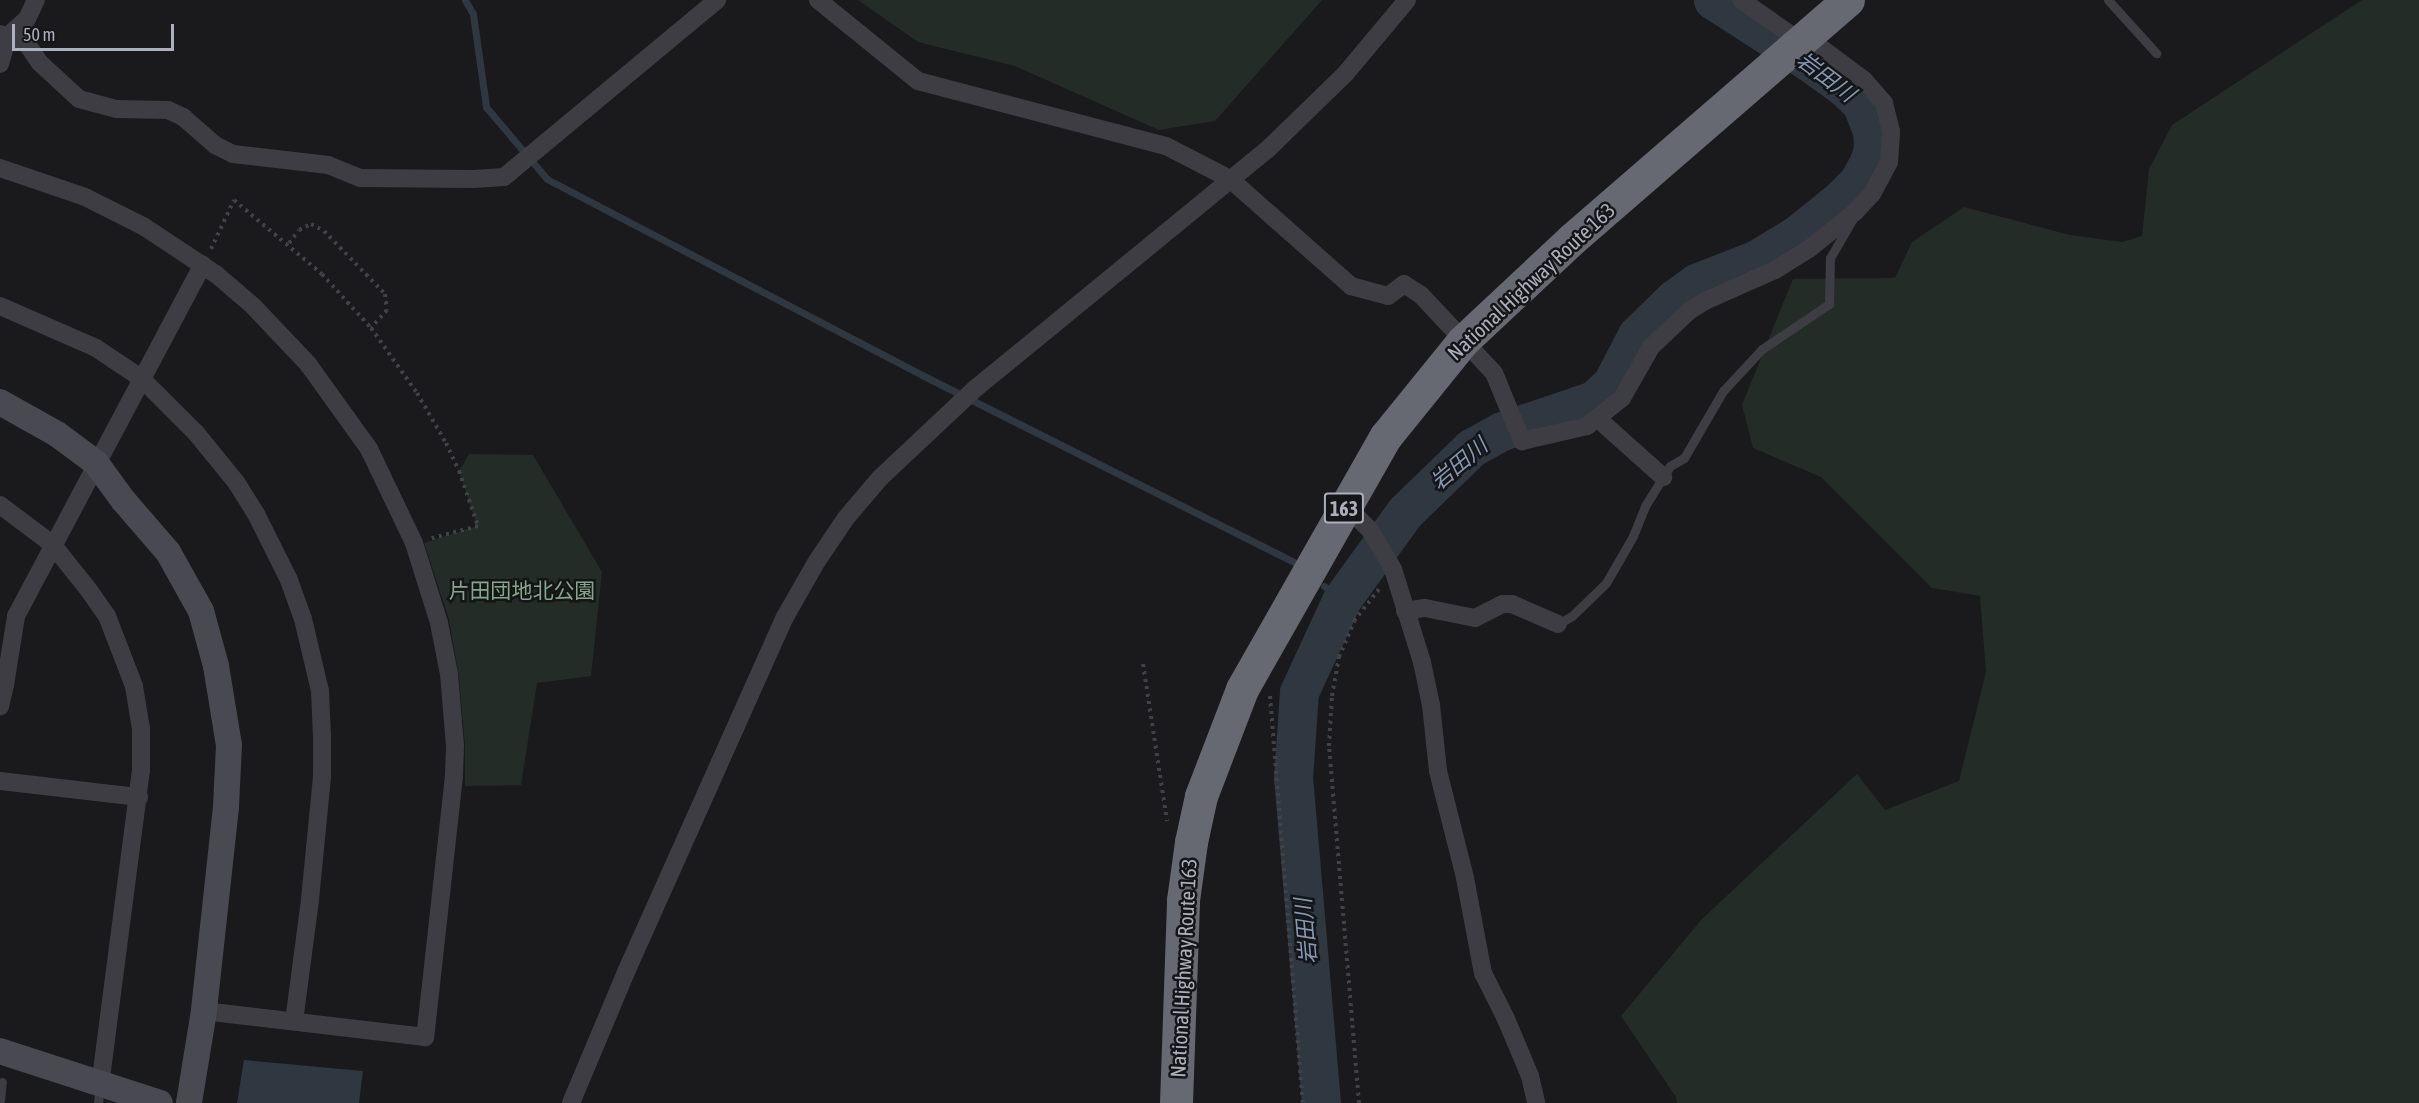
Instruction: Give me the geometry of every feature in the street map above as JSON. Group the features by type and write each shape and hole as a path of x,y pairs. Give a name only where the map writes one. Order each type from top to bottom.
{"highway":[{"name":"National Highway Route 163","path":"1176,1103 1183,900 1191,842 1201,796 1219,743 1252,672 1386,436 1463,341 1572,239 1848,0"}],"street":[{"path":"0,64 4,35 27,19 36,0"},
{"path":"4,35 27,44 40,63 79,99 116,109 168,110 183,117 214,146 233,154 328,165 362,178 484,178 504,177 717,0"},
{"path":"818,0 918,81 1166,146 1230,179 1352,285 1388,296 1404,284 1421,295 1494,374 1522,441 1587,426 1598,418 1622,398 1652,347 1689,311 1705,301 1775,270 1828,236 1872,194 1889,162 1892,145 1889,115 1884,103 1870,86 1796,46 1741,0"},
{"path":"571,1103 626,972 785,617 817,561 846,518 880,478 976,388 1270,147 1314,107 1346,73 1407,0"},
{"path":"0,168 85,197 143,226 203,265 253,306 308,364 338,402 369,448 414,543 426,573 439,623 449,674 455,746 445,870 425,1037 204,1011"},
{"path":"0,706 2,682 16,616 52,544 203,265"},
{"path":"0,306 96,348 141,378 196,433 236,482 273,545 303,619 320,691 322,777 294,1021"},
{"path":"0,402 57,434 96,463 123,500 168,552 201,611 216,666 229,745 226,807 204,1011 189,1103"},
{"path":"1598,418 1663,477"},
{"path":"0,505 52,544 107,616 134,686 141,729 139,797 99,1093"},
{"path":"1346,506 1370,530 1394,571 1422,662 1438,771 1466,878 1483,973 1526,1066 1536,1103"},
{"path":"1405,611 1425,608 1475,618 1503,604 1512,604 1558,624"},
{"path":"0,781 139,797"},
{"path":"0,1051 99,1093 160,1103"}],"lane":[{"path":"2108,0 2156,53"},
{"path":"1558,624 1572,616 1606,583 1663,477 1670,466 1684,458 1723,391 1762,350 1830,304 1830,258 1855,212"},
{"path":"0,1100 2,1082"}],"path":[{"path":"203,265 234,200 289,243 322,274 371,327 417,393 446,443 459,471 478,526 414,543"},
{"path":"289,243 299,230 311,224 324,231 386,294 387,310 371,327"},
{"path":"1359,1103 1329,746 1332,696 1339,657 1354,621 1394,571"},
{"path":"1252,672 1265,683 1270,696 1303,1103"}],"green space":[{"path":"858,0 1322,0 1215,121 1159,130 1015,66 918,42"},
{"path":"2362,0 2419,0 2419,1103 1677,1103 1676,1097 1621,1016 1702,919 1857,774 1885,810 1959,781 1986,672 1980,596 1932,588 1821,477 1753,448 1742,405 1793,279 1895,278 1912,242 1964,207 2070,235 2122,242 2142,236 2149,169 2172,125"},
{"name":"片田団地北公園","path":"469,454 533,455 602,572 591,676 537,683 521,785 465,786 465,745 459,677 449,619 424,543 477,526 459,471"}],"shaded area":[{"path":"244,1060 363,1071 359,1103 237,1103"}],"waterway":[{"path":"465,0 473,14 486,107 547,179 922,375 1299,565"},
{"name":"岩田川","path":"1321,1103 1293,779 1299,692 1342,599 1405,512 1471,448 1502,431 1594,400 1612,383 1637,335 1674,299 1696,283 1757,259 1798,234 1858,182 1869,162 1873,148 1872,131 1861,103 1844,87 1808,61 1713,0"},
{"path":"1324,586 1342,599"}]}
